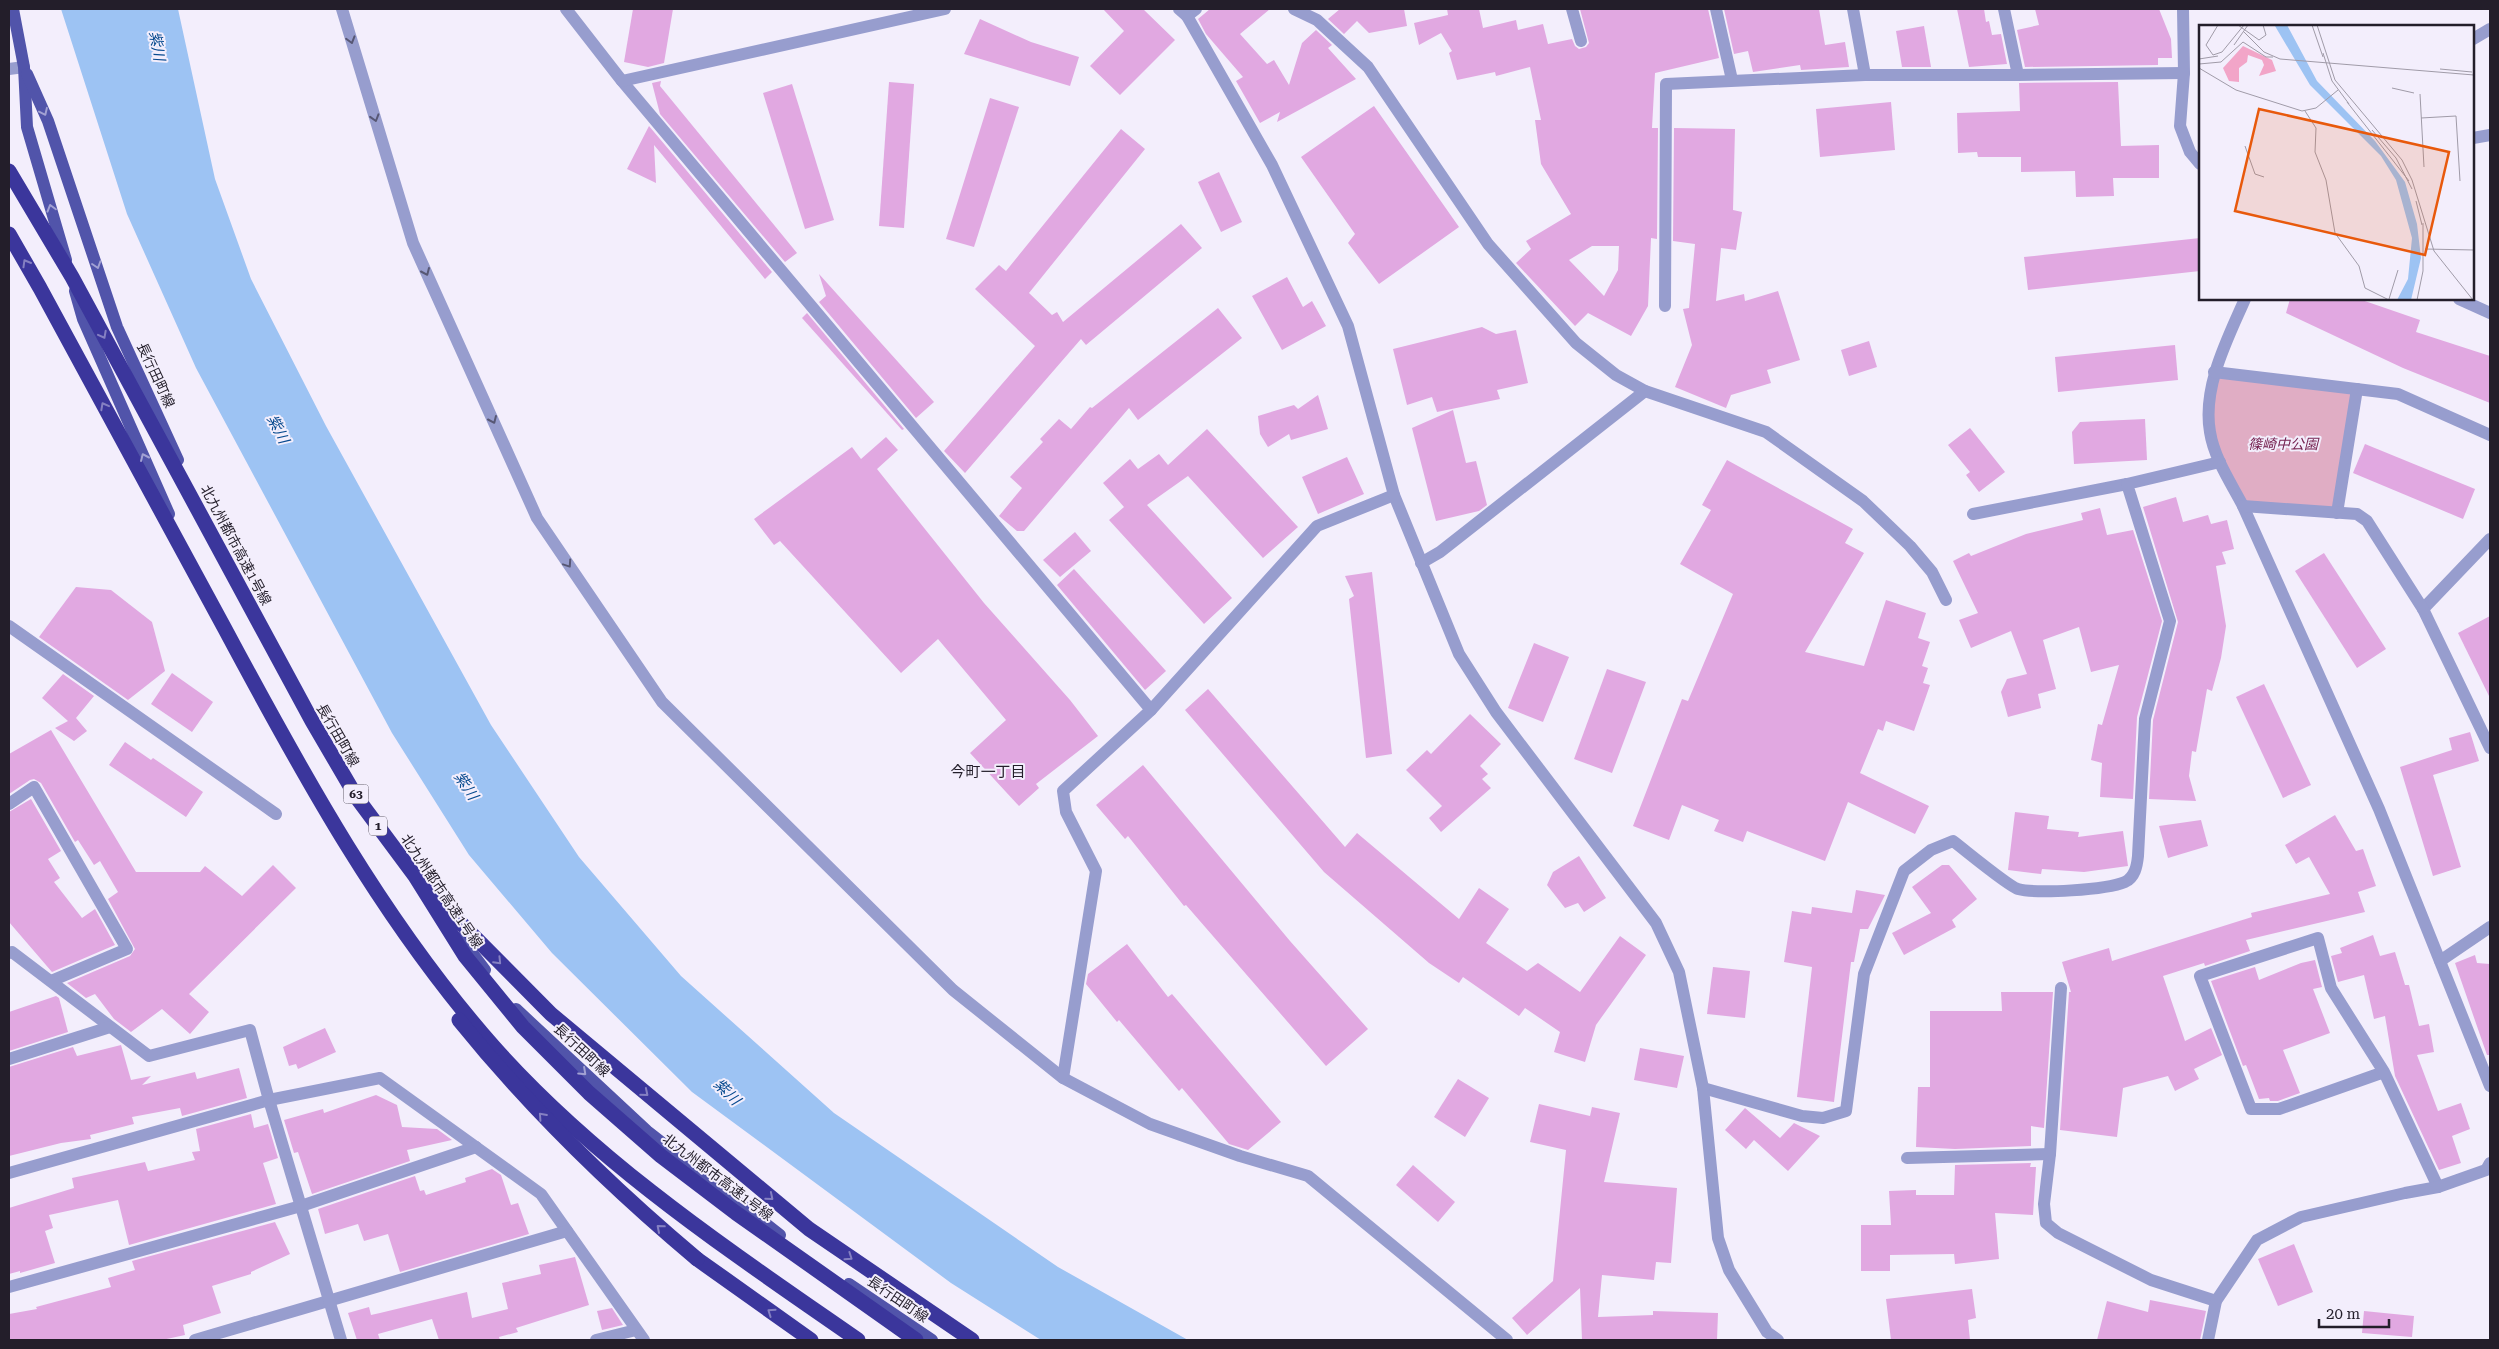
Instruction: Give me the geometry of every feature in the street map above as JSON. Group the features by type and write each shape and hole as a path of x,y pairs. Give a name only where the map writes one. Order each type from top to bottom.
{"highway":[{"name":"北九州都市高速1号線","path":"9,171 72,277 312,721 352,790 415,876 465,956 523,1027 589,1093 661,1156 736,1213 916,1340"},
{"path":"9,234 283,737 426,980 489,1058 552,1127 619,1192 697,1259 811,1340"},
{"path":"415,876 573,1034 809,1230 972,1340"},
{"path":"378,896 436,977 495,1048 564,1116 636,1179 712,1238 858,1340"}],"main road":[{"name":"長行田町線","path":"13,9 24,67 28,127 83,320 229,649 368,887 433,976 528,1086 645,1191 707,1241 850,1340"},
{"name":"長行田町線","path":"24,67 48,121 117,327 248,611 379,834 519,1012 640,1125 809,1258 932,1340"}],"street":[{"path":"342,9 413,243 537,518 662,702 953,990 1063,1078 1150,1124 1240,1156 1308,1176 1507,1340"},
{"path":"566,9 622,81 1151,710"},
{"path":"622,81 945,9"},
{"path":"1294,9 1317,20 1368,67 1488,244 1576,343 1616,375 1645,391 1766,432 1863,501 1910,546 1932,572 1946,600"},
{"path":"1572,9 1581,41"},
{"path":"1716,9 1732,80"},
{"path":"1853,9 1865,75"},
{"path":"2004,9 2018,76"},
{"path":"2182,9 2184,72 2180,126 2190,152 2199,163"},
{"path":"1187,11 1272,165 1348,326 1394,495 1459,654 1491,704 1656,923 1679,972 1703,1088 1718,1238 1729,1270 1767,1332 1778,1340"},
{"path":"2474,38 2490,29"},
{"path":"9,69 24,67"},
{"path":"1665,306 1666,84 1865,75 2018,76 2184,72"},
{"path":"2474,138 2490,135"},
{"path":"2245,300 2214,372 2210,431 2220,462 2243,506 2379,809 2490,1086"},
{"path":"2461,300 2490,313"},
{"path":"2214,372 2398,394 2490,435"},
{"path":"2337,512 2357,389"},
{"path":"1421,562 1440,552 1645,391"},
{"path":"1973,514 2127,484 2220,462"},
{"path":"1703,1088 1802,1116 1824,1118 1846,1110 1864,974 1904,870 1930,850 1954,841 2017,889 2064,891 2125,882 2133,875 2138,856 2145,719 2170,621 2127,484"},
{"path":"1063,1078 1096,871 1066,812 1063,791 1151,710 1317,526 1394,495"},
{"path":"2243,506 2357,514 2367,521 2423,609 2490,748"},
{"path":"2423,609 2490,539"},
{"path":"9,626 276,814"},
{"path":"9,804 34,787 126,949 51,981"},
{"path":"2440,961 2490,927"},
{"path":"2384,1072 2279,1109 2251,1108 2200,976 2318,938 2332,988 2384,1072 2438,1187"},
{"path":"10,950 149,1056 250,1030 341,1340"},
{"path":"2061,988 2050,1154 2044,1204 2046,1223 2058,1233 2151,1280 2216,1300"},
{"path":"9,1059 110,1027"},
{"path":"9,1173 269,1100 380,1078 541,1194 644,1340"},
{"path":"9,1287 301,1206 476,1147"},
{"path":"1907,1158 2050,1154"},
{"path":"2208,1340 2216,1300 2257,1240 2300,1217 2438,1187 2486,1170 2490,1163"},
{"path":"195,1340 567,1231"},
{"path":"596,1340 636,1330"}],"green space":[{"name":"篠崎中公園","path":"2214,372 2357,389 2337,513 2243,506 2210,432"}],"water":[{"name":"紫川","path":"61,9 178,9 215,179 251,279 326,426 491,725 579,857 681,976 834,1113 1058,1267 1188,1340 1041,1340 951,1283 692,1092 552,953 469,855 392,733 196,368 127,214"}],"building":[{"path":"633,9 673,9 664,63 648,67 624,62"},
{"path":"1103,9 1143,9 1175,40 1120,95 1090,66 1124,31"},
{"path":"1210,9 1270,9 1240,34 1267,64 1274,60 1289,85 1302,43 1316,30 1332,45 1328,48 1356,79 1277,122 1280,112 1260,123 1236,81 1243,77 1206,34 1198,19"},
{"path":"1340,9 1404,9 1407,26 1369,33 1357,21 1344,34 1328,19"},
{"path":"1447,9 1479,9 1483,28 1516,20 1518,30 1543,24 1548,44 1572,39 1575,46 1579,49 1586,47 1589,43 1580,9 1708,9 1719,58 1655,73 1652,128 1658,128 1657,239 1651,238 1648,306 1631,336 1588,313 1575,326 1516,263 1531,249 1526,241 1571,214 1541,164 1535,120 1541,120 1530,67 1496,76 1495,72 1457,80 1449,53 1452,51 1441,33 1419,45 1414,23 1448,15","holes":["1592,246 1619,246 1618,270 1604,296 1569,260"]},
{"path":"1724,9 1819,9 1825,45 1845,42 1849,67 1801,70 1800,65 1753,72 1748,51 1734,54"},
{"path":"1957,9 1984,9 1986,22 1989,21 1992,35 2001,34 2007,64 1969,67"},
{"path":"2035,9 2159,9 2171,39 2172,58 2158,58 2158,65 2025,67 2017,30 2039,25"},
{"path":"980,19 1031,42 1079,57 1070,86 964,54"},
{"path":"1924,26 1931,67 1902,67 1896,31"},
{"path":"661,81 660,86 797,253 785,262 660,114 652,83"},
{"path":"889,82 914,84 904,228 879,226"},
{"path":"2118,82 2121,146 2159,145 2159,178 2113,178 2114,196 2076,197 2075,171 2021,172 2021,157 1978,157 1977,152 1958,153 1957,113 2020,111 2019,83"},
{"path":"792,84 834,220 805,229 763,93"},
{"path":"990,98 1019,107 974,247 946,239"},
{"path":"1891,102 1895,150 1820,157 1816,109"},
{"path":"1374,106 1459,227 1379,284 1348,243 1355,234 1301,157"},
{"path":"649,126 772,272 765,279 654,145 656,183 627,169"},
{"path":"1674,128 1735,129 1733,210 1742,212 1736,250 1721,248 1716,301 1744,294 1745,301 1778,291 1800,360 1767,370 1771,383 1731,395 1726,408 1675,387 1692,345 1683,309 1689,308 1695,244 1673,241"},
{"path":"1121,129 1145,149 1029,293 1052,315 1057,312 1063,322 1181,224 1202,248 1086,345 1081,339 965,473 944,451 1035,346 975,289 999,265 1006,271"},
{"path":"1219,172 1242,222 1221,232 1198,182"},
{"path":"2199,238 2199,271 2028,290 2024,257"},
{"path":"819,274 934,402 916,418 819,302 826,296"},
{"path":"1287,277 1303,307 1312,301 1326,326 1282,350 1252,296"},
{"path":"2290,300 2362,300 2420,320 2416,332 2490,356 2490,403 2403,368 2286,313"},
{"path":"1218,308 1242,338 1138,420 1129,408 1024,531 1017,531 999,516 1022,488 1010,477 1043,442 1040,439 1059,419 1071,429 1090,407 1092,408"},
{"path":"807,313 904,429 902,430 802,318"},
{"path":"1482,327 1496,334 1516,330 1528,383 1497,390 1500,399 1437,412 1432,397 1407,405 1393,349"},
{"path":"1869,341 1877,367 1849,376 1841,350"},
{"path":"2175,345 2178,380 2058,392 2055,357"},
{"path":"1318,395 1328,429 1291,440 1289,434 1268,447 1260,434 1258,416 1294,405 1298,409"},
{"path":"1453,410 1466,463 1476,461 1487,505 1479,511 1436,521 1412,428"},
{"path":"2145,419 2147,460 2074,464 2072,432 2080,422"},
{"path":"1970,428 2005,472 1979,492 1966,475 1970,472 1948,445"},
{"path":"1207,429 1298,527 1263,558 1188,476 1147,505 1232,598 1204,624 1109,520 1124,507 1103,483 1130,459 1138,469 1159,454 1168,465"},
{"path":"886,437 898,450 877,469 984,603 1070,700 1098,736 1036,784 1039,788 1019,806 970,753 1006,720 938,639 901,673 780,541 774,545 754,519 852,447 861,459"},
{"path":"2365,444 2475,489 2463,519 2353,473"},
{"path":"1347,457 1364,494 1318,514 1302,477"},
{"path":"1727,460 1853,529 1845,543 1864,553 1805,652 1864,666 1886,600 1926,613 1918,638 1930,642 1922,666 1928,668 1923,683 1930,685 1914,731 1886,721 1883,731 1878,729 1860,773 1929,806 1915,834 1848,802 1825,861 1747,831 1743,842 1714,831 1719,820 1682,805 1669,840 1633,826 1682,699 1688,701 1733,594 1680,564 1711,510 1702,505"},
{"path":"2176,497 2183,522 2208,515 2211,524 2227,520 2234,549 2222,552 2226,564 2216,566 2226,626 2221,658 2212,691 2207,689 2196,752 2192,751 2189,776 2196,801 2149,799 2153,720 2178,622 2143,507"},
{"path":"2100,508 2107,535 2133,530 2162,621 2137,717 2133,799 2100,797 2102,763 2091,760 2098,724 2102,725 2119,665 2091,672 2079,627 2043,640 2056,689 2038,694 2041,708 2008,717 2001,692 2007,679 2027,674 2011,631 1971,648 1959,620 1978,613 1953,561 1969,553 1971,556 2026,534 2083,520 2081,513"},
{"path":"1075,532 1091,551 1060,577 1043,560"},
{"path":"2324,553 2386,649 2357,668 2295,571"},
{"path":"1074,569 1166,671 1145,690 1057,585"},
{"path":"1372,572 1392,754 1366,758 1349,599 1354,596 1345,576"},
{"path":"76,587 111,590 152,622 165,671 128,700 39,637"},
{"path":"2490,616 2490,698 2458,633"},
{"path":"1534,643 1569,657 1543,722 1508,708"},
{"path":"1607,669 1646,682 1612,773 1574,759"},
{"path":"172,673 213,702 192,732 151,704"},
{"path":"63,674 94,696 76,718 87,731 74,741 55,728 68,721 42,698"},
{"path":"2264,684 2311,785 2283,798 2236,697"},
{"path":"1208,689 1345,847 1357,833 1459,919 1479,888 1509,909 1486,943 1527,971 1538,963 1580,992 1620,936 1646,955 1596,1025 1585,1062 1554,1052 1560,1032 1525,1008 1519,1016 1463,977 1459,983 1429,963 1324,872 1185,710"},
{"path":"1470,714 1501,744 1480,766 1488,774 1482,779 1491,788 1441,832 1429,818 1442,806 1406,770 1427,750 1431,754"},
{"path":"51,730 136,872 200,872 205,866 242,896 273,865 296,888 189,994 209,1012 190,1034 162,1009 131,1032 114,1019 95,994 86,998 67,983 130,956 135,949 108,899 118,892 100,861 94,865 78,840 75,842 41,783 34,779 30,780 9,794 9,754"},
{"path":"2470,732 2479,761 2433,775 2461,867 2433,876 2400,767 2452,750 2449,738"},
{"path":"125,742 151,760 153,758 203,792 186,817 109,765"},
{"path":"1143,765 1290,941 1368,1029 1326,1066 1186,905 1184,906 1128,836 1125,839 1096,805"},
{"path":"31,799 61,851 48,859 60,878 54,882 82,918 95,909 115,945 52,972 9,922 9,812"},
{"path":"2015,812 2049,816 2047,829 2079,832 2078,837 2123,831 2128,866 2084,872 2042,869 2041,874 2008,870"},
{"path":"2335,815 2356,851 2363,849 2376,886 2358,892 2365,912 2246,940 2250,951 2205,966 2204,963 2163,976 2185,1041 2211,1028 2222,1055 2194,1069 2199,1079 2175,1091 2168,1076 2123,1088 2117,1137 2060,1130 2069,992 2071,992 2062,962 2109,948 2112,961 2252,917 2251,913 2330,894 2309,857 2296,864 2285,845"},
{"path":"2201,820 2208,846 2168,858 2159,826"},
{"path":"1579,856 1606,898 1584,912 1578,903 1565,908 1547,885 1553,872"},
{"path":"1942,865 1949,865 1977,899 1952,920 1956,927 1904,955 1892,933 1931,913 1912,887"},
{"path":"1856,890 1885,895 1868,929 1860,929 1854,962 1851,962 1834,1102 1797,1097 1812,967 1784,962 1792,911 1811,914 1812,907 1852,913"},
{"path":"2373,935 2380,956 2395,952 2405,985 2409,985 2419,1026 2429,1024 2434,1052 2417,1055 2438,1111 2461,1103 2470,1129 2452,1136 2461,1163 2439,1170 2395,1076 2385,1016 2374,1019 2364,975 2338,982 2331,956 2342,953 2340,948"},
{"path":"1127,944 1168,997 1172,994 1281,1122 1248,1150 1229,1144 1182,1088 1179,1091 1119,1020 1117,1022 1086,984 1088,974"},
{"path":"2475,955 2477,963 2490,964 2490,1055 2487,1055 2455,963"},
{"path":"2315,960 2322,987 2313,989 2330,1033 2283,1050 2300,1093 2278,1101 2270,1101 2269,1098 2259,1099 2246,1065 2243,1066 2211,981 2255,967 2259,980 2301,963"},
{"path":"1713,967 1750,971 1745,1018 1707,1014"},
{"path":"2001,992 2053,992 2044,1128 2031,1126 2031,1146 1955,1149 1916,1147 1918,1087 1930,1087 1930,1011 2002,1011"},
{"path":"56,996 59,998 68,1032 9,1051 9,1012"},
{"path":"325,1028 336,1052 298,1069 296,1064 289,1066 283,1047"},
{"path":"121,1045 131,1080 151,1076 142,1085 195,1072 197,1079 239,1068 247,1098 182,1116 180,1108 132,1117 134,1124 90,1135 91,1139 61,1143 9,1156 9,1067 73,1047 77,1056"},
{"path":"1640,1048 1684,1056 1677,1088 1634,1080"},
{"path":"1458,1079 1489,1098 1465,1137 1434,1117"},
{"path":"376,1095 397,1105 402,1127 437,1129 452,1140 407,1150 410,1161 312,1194 298,1152 294,1153 284,1120 323,1109 324,1113"},
{"path":"1539,1104 1590,1116 1592,1107 1620,1113 1604,1182 1677,1188 1671,1263 1656,1262 1654,1280 1602,1275 1598,1317 1653,1315 1653,1311 1718,1313 1717,1340 1582,1340 1580,1288 1527,1335 1512,1318 1553,1281 1566,1150 1530,1142"},
{"path":"1745,1108 1780,1138 1794,1123 1820,1136 1788,1171 1754,1140 1746,1149 1725,1130"},
{"path":"251,1114 254,1128 268,1124 278,1158 263,1163 276,1204 129,1245 118,1200 49,1215 53,1228 45,1231 55,1263 20,1273 20,1271 9,1274 9,1208 74,1188 72,1178 145,1162 148,1171 195,1160 192,1152 200,1151 196,1129"},
{"path":"2031,1163 2030,1167 2036,1167 2033,1215 1995,1213 1999,1259 1955,1264 1954,1254 1890,1255 1890,1271 1861,1271 1861,1225 1891,1225 1889,1191 1916,1190 1916,1195 1954,1195 1955,1165"},
{"path":"1413,1165 1455,1202 1438,1222 1396,1185"},
{"path":"492,1169 501,1175 511,1205 518,1203 529,1234 400,1272 388,1234 364,1241 358,1224 325,1234 318,1209 415,1176 420,1191 424,1190 426,1195 466,1182 465,1178"},
{"path":"275,1222 290,1254 251,1272 251,1274 212,1286 221,1313 183,1325 185,1335 162,1340 9,1340 9,1314 37,1309 36,1307 111,1287 108,1278 135,1270 132,1261"},
{"path":"2294,1244 2313,1292 2278,1306 2258,1259"},
{"path":"575,1257 589,1305 516,1328 518,1332 499,1337 500,1340 439,1340 432,1319 378,1334 380,1340 357,1340 348,1313 369,1307 371,1315 467,1292 472,1318 508,1309 502,1283 541,1274 539,1265"},
{"path":"1972,1289 1976,1318 1968,1320 1970,1340 1891,1340 1886,1299"},
{"path":"2150,1300 2206,1311 2200,1340 2097,1340 2107,1301 2148,1312"},
{"path":"612,1308 623,1325 602,1330 597,1311"},
{"path":"2364,1311 2414,1316 2412,1337 2362,1333"}],"district":[{"name":"今町一丁目","path":"988,772"}]}
